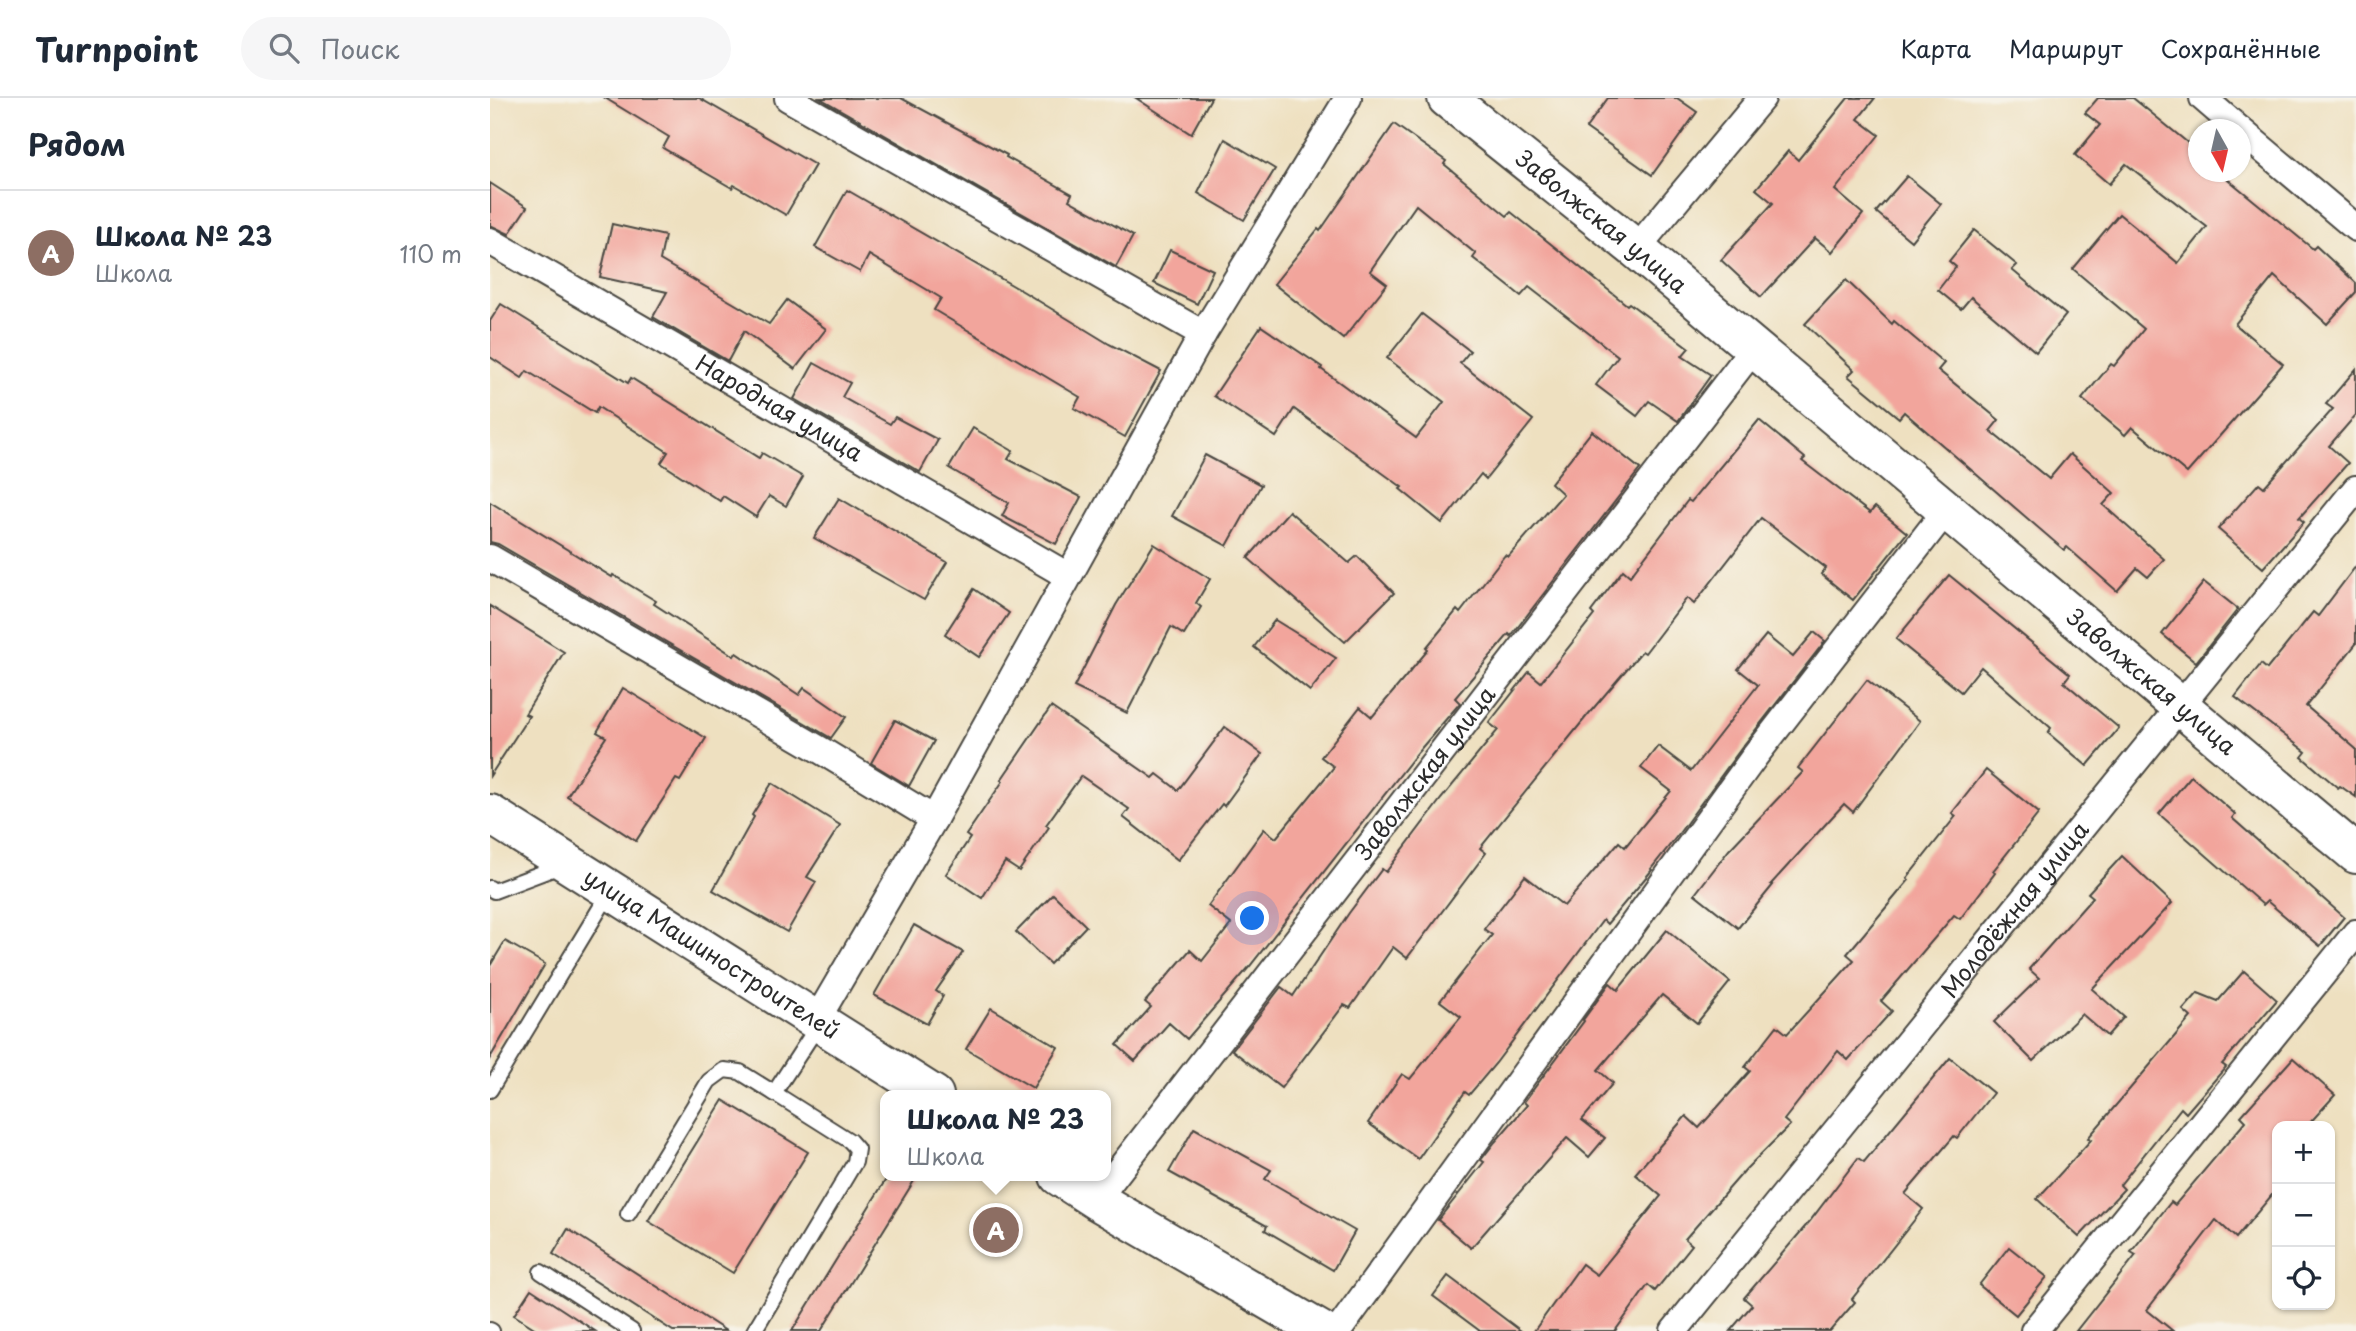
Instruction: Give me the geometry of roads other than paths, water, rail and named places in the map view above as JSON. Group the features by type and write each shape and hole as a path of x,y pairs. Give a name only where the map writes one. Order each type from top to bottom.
{"main road":[{"name":"Заволжская улица","path":"1447,98 1636,249 2356,854"},
{"name":"улица Машиностроителей","path":"490,814 926,1090"},
{"path":"1067,1181 1321,1331"}],"street":[{"path":"788,98 1203,334"},
{"path":"817,1020 934,819 1203,334 1348,98"},
{"path":"1636,249 1762,98"},
{"path":"2203,98 2227,119"},
{"path":"2251,139 2356,228"},
{"name":"Народная улица","path":"490,241 1069,576"},
{"name":"Заволжская улица","path":"1111,1181 1754,348"},
{"name":"Молодёжная улица","path":"1674,1331 2356,489"},
{"path":"1338,1331 1755,755 1947,509"},
{"path":"490,558 934,819"},
{"path":"2034,1331 2356,933"},
{"name":"Заволжская улица","path":"1096,1200 1111,1181"}],"lane":[{"path":"491,892 568,863"},
{"path":"490,1090 611,890"},
{"path":"774,1093 813,1033 817,1020"},
{"path":"628,1214 709,1080 724,1070 740,1072 850,1141 857,1149 855,1162 754,1331"},
{"path":"541,1272 632,1331"}],"place":[{"name":"Школа № 23","path":"996,1230"}]}
